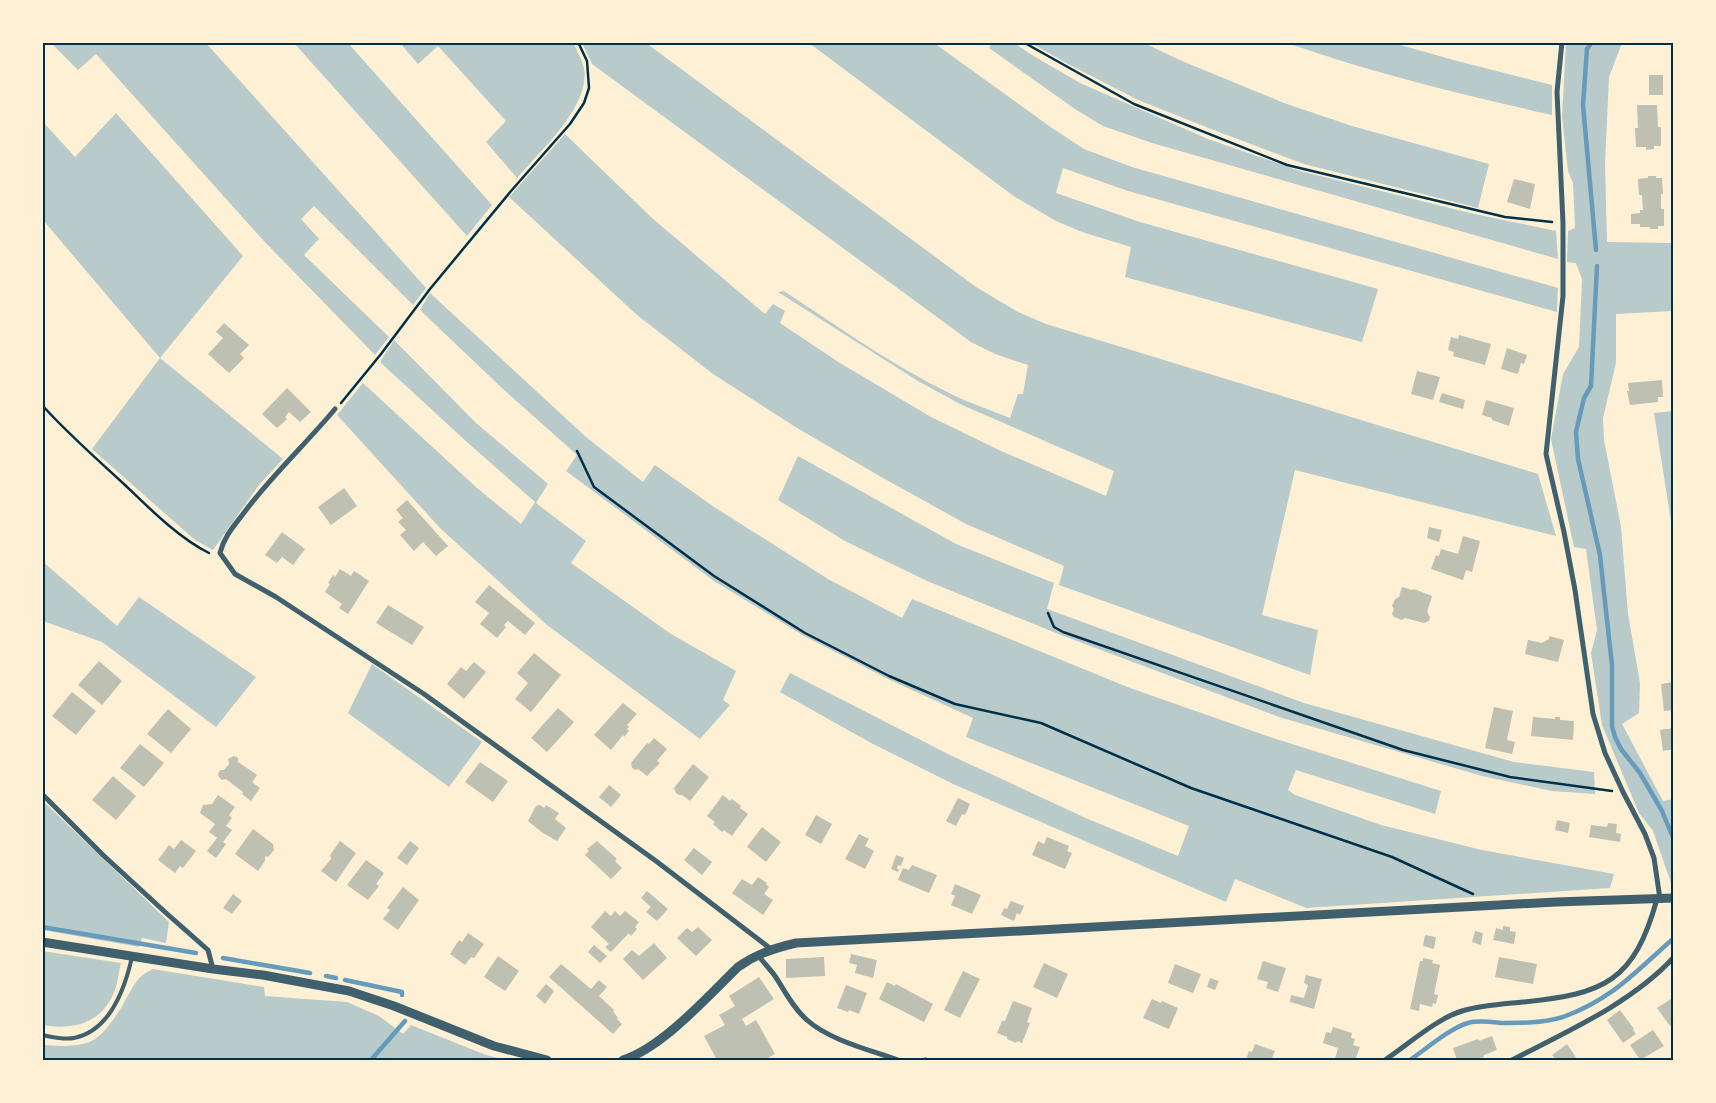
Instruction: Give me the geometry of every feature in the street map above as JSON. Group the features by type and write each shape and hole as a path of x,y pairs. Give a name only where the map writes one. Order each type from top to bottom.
{"street":[{"path":"1385,1060 1460,1012 1478,1007 1581,994 1599,987 1621,972 1631,960 1644,938 1658,899 1654,858 1645,834 1605,753 1593,714 1575,590 1546,454 1563,296 1563,223 1557,92 1562,42"},
{"path":"335,410 261,489 223,541 220,553 235,574 276,597 424,694 656,861 771,949"},
{"path":"42,794 110,861 208,950 214,969"},
{"path":"623,1060 648,1048 668,1033 738,967 771,949 796,943 1674,898"},
{"path":"42,942 263,975 349,991 394,1006 494,1046 547,1060"},
{"path":"758,955 774,974 790,1000 807,1020 823,1031 847,1042 898,1060"},
{"path":"1512,1060 1605,1010 1639,988 1674,957"}],"lane":[{"path":"42,1035 61,1039 73,1039 92,1030 109,1014 119,997 126,981 132,956"}],"path":[{"path":"335,410 381,354 430,289 511,191 570,124 584,103 589,88 587,61 578,42"},
{"path":"1023,42 1134,104 1287,166 1505,217 1563,223"},
{"path":"42,405 60,425 194,546 225,560"},
{"path":"577,451 594,487 714,576 805,632 889,676 956,704 1041,724 1191,788 1392,857 1499,906"},
{"path":"1048,613 1054,628 1063,632 1403,750 1510,777 1623,792"}],"shaded area":[{"path":"51,43 206,43 426,288 413,305 314,206 301,219 319,239 304,255 389,337 375,355 262,239 96,54 78,70"},
{"path":"294,43 348,43 492,205 467,236"},
{"path":"400,43 573,43 584,68 584,83 580,97 562,127 517,178 486,142 506,121 438,46 418,64"},
{"path":"582,43 646,43 976,287 1018,312 1046,324 1538,474 1556,536 1295,470 1262,615 1318,630 1310,675 1059,585 1064,566 966,524 797,428 713,374 637,315 509,197 565,134 652,218 765,314 773,304 785,311 780,323 840,363 931,417 999,450 1106,496 1114,471 962,405 918,381 778,292 784,291 894,363 964,400 1010,418 1018,394 1023,394 1028,365 995,354 971,342 592,64"},
{"path":"809,43 934,43 1084,149 1132,167 1558,288 1557,312 1128,191 1063,168 1056,193 1140,222 1378,289 1362,342 1125,277 1131,247 1082,232 1056,221 1015,197"},
{"path":"992,43 1014,43 1080,83 1208,139 1300,171 1470,213 1556,231 1558,259 1152,143 1103,126 1075,109 989,48"},
{"path":"1031,43 1144,43 1182,61 1284,103 1352,126 1489,164 1478,208 1304,164 1138,100"},
{"path":"1287,43 1393,43 1552,85 1552,115 1418,83"},
{"path":"1566,43 1622,43 1609,77 1605,163 1607,242 1673,243 1673,311 1616,314 1616,363 1603,418 1604,440 1621,527 1628,614 1640,683 1639,713 1622,724 1663,801 1673,799 1673,883 1671,883 1653,831 1639,813 1602,725 1591,653 1597,630 1586,549 1574,547 1551,439 1563,374 1579,347 1582,279 1576,263 1567,262 1568,231 1575,228 1573,183 1568,171 1562,117"},
{"path":"116,113 243,256 160,358 43,220 43,122 75,157"},
{"path":"430,293 586,437 643,482 655,465 714,507 828,579 902,618 912,599 1130,688 1273,738 1441,791 1435,814 1296,770 1288,790 1295,795 1381,825 1482,850 1614,874 1610,888 1306,908 1235,879 1226,902 953,784 873,744 780,692 790,673 952,756 1088,819 1178,856 1189,826 966,737 973,718 888,679 804,636 714,581 566,471 577,455 504,390 420,310"},
{"path":"394,340 475,422 548,484 536,503 586,541 571,563 671,634 736,671 723,700 730,705 700,739 547,625 441,529 337,415 363,383 477,488 521,524 535,502 380,362"},
{"path":"160,358 283,459 259,485 213,550 195,540 92,449"},
{"path":"1674,411 1673,534 1654,413"},
{"path":"798,456 956,544 1054,583 1047,609 1304,703 1514,762 1594,772 1595,794 1552,791 1482,776 1279,717 1061,635 927,581 845,541 778,500"},
{"path":"42,561 117,626 139,597 256,677 216,727 102,642 43,621"},
{"path":"372,664 482,742 449,787 348,713"},
{"path":"43,801 169,922 166,943 142,938 139,947 43,930"},
{"path":"42,951 121,963 116,987 111,999 97,1016 77,1025 66,1027 43,1025"},
{"path":"153,969 264,987 265,996 347,1002 379,1016 403,1034 411,1025 486,1055 506,1060 43,1060 43,1045 83,1044 99,1036 116,1015 136,981"}],"building":[{"path":"1649,75 1663,75 1663,95 1649,95"},
{"path":"1637,105 1657,105 1658,127 1661,127 1661,146 1654,146 1654,149 1646,150 1646,147 1636,147 1635,128 1638,128"},
{"path":"1648,176 1662,178 1663,194 1661,194 1661,209 1664,209 1664,226 1658,226 1658,229 1640,227 1640,224 1631,224 1631,214 1640,213 1640,210 1643,210 1642,195 1639,195 1638,179 1648,178"},
{"path":"1514,179 1535,184 1530,209 1507,202"},
{"path":"224,323 249,345 240,354 244,358 229,373 208,354 223,338 216,332"},
{"path":"1459,335 1491,344 1485,365 1453,356 1454,352 1448,350 1451,337 1458,339"},
{"path":"1507,348 1527,355 1524,364 1521,363 1518,374 1501,369"},
{"path":"1417,371 1440,377 1433,400 1411,394"},
{"path":"1662,380 1663,397 1658,397 1658,402 1630,405 1627,391 1629,391 1628,383"},
{"path":"287,388 311,412 300,422 289,412 285,417 287,419 277,428 262,414"},
{"path":"1442,393 1465,400 1463,409 1439,402"},
{"path":"1486,400 1514,408 1509,426 1482,415"},
{"path":"344,488 357,506 331,525 318,507"},
{"path":"407,500 448,546 436,556 423,542 414,551 400,535 406,530 398,522 403,518 396,510"},
{"path":"1429,527 1442,530 1439,542 1427,538"},
{"path":"282,532 305,549 293,565 282,557 277,563 265,555"},
{"path":"1463,536 1480,541 1472,572 1466,570 1463,580 1431,569 1436,555 1439,556 1441,549 1458,554"},
{"path":"340,569 351,576 354,571 369,581 348,614 339,608 342,604 325,592 333,575 335,577"},
{"path":"489,585 535,623 525,635 508,621 504,625 506,627 497,638 480,624 489,613 475,602"},
{"path":"1402,587 1414,589 1432,596 1427,612 1430,617 1429,621 1424,623 1394,617 1392,606 1395,599 1399,597"},
{"path":"388,605 424,627 412,645 376,623"},
{"path":"1549,636 1564,640 1558,662 1525,654 1528,640 1542,643 1549,639"},
{"path":"534,653 561,675 531,712 515,699 528,683 517,673"},
{"path":"99,661 122,681 102,705 78,685"},
{"path":"474,662 486,672 464,699 447,684 461,667 466,671"},
{"path":"1674,682 1674,710 1664,711 1661,684"},
{"path":"72,692 96,711 76,735 52,716"},
{"path":"623,703 637,714 627,725 629,731 624,737 623,735 611,750 594,735"},
{"path":"1494,707 1513,711 1507,740 1515,742 1512,754 1485,748"},
{"path":"558,708 574,722 547,752 531,738"},
{"path":"168,709 191,729 171,753 147,734"},
{"path":"1533,717 1555,719 1555,717 1560,717 1560,720 1574,721 1573,740 1531,736"},
{"path":"1674,728 1674,749 1663,751 1660,730"},
{"path":"654,738 667,749 657,761 660,763 647,776 638,769 632,768 631,763 647,743 649,744"},
{"path":"140,744 164,763 144,787 120,768"},
{"path":"234,756 238,758 238,762 257,775 252,782 260,788 251,801 226,779 222,780 219,777 220,770 224,770 229,764 228,759"},
{"path":"480,762 508,781 493,802 465,782"},
{"path":"693,764 709,777 690,801 676,793 674,788"},
{"path":"113,776 136,796 116,820 92,800"},
{"path":"609,785 621,795 611,807 599,797"},
{"path":"218,795 235,807 229,815 232,818 226,826 232,830 223,842 209,832 215,824 200,813 203,805 212,804"},
{"path":"723,795 730,801 732,799 748,814 732,836 724,830 722,832 713,824 715,822 707,816"},
{"path":"958,798 970,804 965,815 962,814 956,826 946,821"},
{"path":"540,805 544,808 546,805 559,813 555,819 566,828 557,841 528,821 536,806"},
{"path":"816,815 832,824 821,844 805,835"},
{"path":"1557,820 1570,823 1568,833 1555,830"},
{"path":"1608,823 1617,824 1616,833 1621,834 1620,842 1589,837 1591,825 1607,827"},
{"path":"762,827 781,842 766,862 747,847"},
{"path":"253,829 273,844 274,850 268,857 265,857 265,861 258,871 235,854"},
{"path":"859,834 869,839 865,846 874,851 865,869 845,859"},
{"path":"1047,837 1069,846 1067,851 1072,853 1065,869 1032,855 1038,841 1044,844"},
{"path":"217,838 226,844 216,858 207,851"},
{"path":"181,840 196,851 183,868 180,866 175,873 158,860 169,845 174,849"},
{"path":"340,841 356,853 336,882 321,871 331,859 330,855"},
{"path":"410,841 419,848 407,865 397,858"},
{"path":"597,841 617,859 615,861 622,868 611,879 585,855 589,851 587,849"},
{"path":"694,848 712,862 702,875 684,860"},
{"path":"896,855 904,858 901,866 898,865 898,872 891,869"},
{"path":"366,860 384,873 376,884 379,886 368,900 347,885"},
{"path":"912,865 937,875 929,893 898,880 903,868 909,870"},
{"path":"758,877 767,883 769,887 764,894 773,900 763,915 732,893 742,879 752,885"},
{"path":"955,884 981,895 972,914 951,905 955,896 951,894"},
{"path":"403,887 419,900 398,930 383,919 390,910 387,908"},
{"path":"647,891 668,909 657,921 646,912 651,907 641,898"},
{"path":"233,894 242,901 232,914 223,908"},
{"path":"1011,901 1024,906 1020,915 1017,913 1014,921 1001,915 1004,908 1007,909"},
{"path":"605,911 611,916 615,911 620,916 625,911 639,922 635,927 637,929 631,936 629,933 611,952 605,947 609,944 591,927"},
{"path":"1503,926 1510,927 1510,931 1516,932 1514,944 1493,940 1496,928 1503,930"},
{"path":"698,927 712,940 696,956 677,938 687,928 692,932"},
{"path":"1475,931 1483,933 1481,945 1472,942"},
{"path":"468,933 484,944 474,958 471,957 465,965 450,954 459,940 462,942"},
{"path":"1425,935 1436,937 1434,949 1423,946"},
{"path":"654,943 667,958 643,980 623,959 632,950 639,956"},
{"path":"594,945 607,956 600,963 588,952"},
{"path":"851,954 877,960 873,978 855,973 857,965 849,963"},
{"path":"498,956 519,971 505,991 484,977"},
{"path":"824,957 825,976 786,978 786,959"},
{"path":"1499,957 1537,964 1533,984 1495,977"},
{"path":"1423,958 1433,960 1432,963 1440,965 1434,994 1438,995 1436,1004 1433,1003 1432,1007 1420,1004 1419,1011 1410,1009 1420,961 1423,961"},
{"path":"1263,961 1286,968 1278,992 1266,988 1268,982 1257,979"},
{"path":"1044,963 1068,974 1057,998 1033,987"},
{"path":"561,964 591,989 599,980 607,987 599,996 614,1010 617,1019 622,1024 613,1034 549,977"},
{"path":"1175,964 1201,974 1193,993 1168,983"},
{"path":"963,971 980,979 960,1018 944,1010"},
{"path":"1306,975 1322,979 1314,1009 1290,1002 1291,995 1304,998 1308,985 1304,983"},
{"path":"759,977 774,999 742,1019 746,1026 756,1020 775,1054 764,1060 717,1060 704,1036 725,1025 719,1015 735,1006 729,996"},
{"path":"1210,978 1219,981 1215,990 1207,987"},
{"path":"887,982 895,986 896,984 933,1004 924,1022 879,999"},
{"path":"546,984 554,991 545,1004 536,996"},
{"path":"846,985 867,993 859,1014 837,1008"},
{"path":"1674,997 1674,1024 1670,1026 1657,1008"},
{"path":"1152,999 1178,1008 1169,1029 1143,1018"},
{"path":"1013,1001 1032,1008 1027,1022 1030,1023 1022,1043 1017,1041 1016,1043 997,1033 1002,1021 1005,1021"},
{"path":"1620,1010 1636,1034 1623,1043 1607,1020"},
{"path":"1333,1027 1352,1033 1351,1038 1355,1039 1353,1045 1360,1047 1355,1060 1335,1059 1338,1048 1323,1043 1326,1032 1331,1033"},
{"path":"1653,1030 1664,1046 1640,1060 1630,1045"},
{"path":"1492,1036 1497,1050 1484,1055 1484,1057 1478,1060 1457,1060 1453,1048"},
{"path":"1255,1044 1275,1051 1271,1060 1246,1060 1249,1051 1252,1052"},
{"path":"1567,1044 1578,1060 1556,1060 1552,1055"}],"waterway":[{"path":"1592,42 1587,49 1583,105 1596,250"},
{"path":"1597,266 1591,386 1584,398 1576,432 1578,459 1600,555 1612,665 1612,726 1621,749 1640,773 1662,811 1674,840"},
{"path":"42,927 196,953"},
{"path":"1410,1060 1446,1034 1468,1023 1480,1021 1502,1023 1540,1022 1563,1017 1581,1010 1623,983 1674,938"},
{"path":"223,958 310,973"},
{"path":"326,976 336,978"},
{"path":"345,980 402,992 402,995"},
{"path":"371,1060 405,1021"}]}
